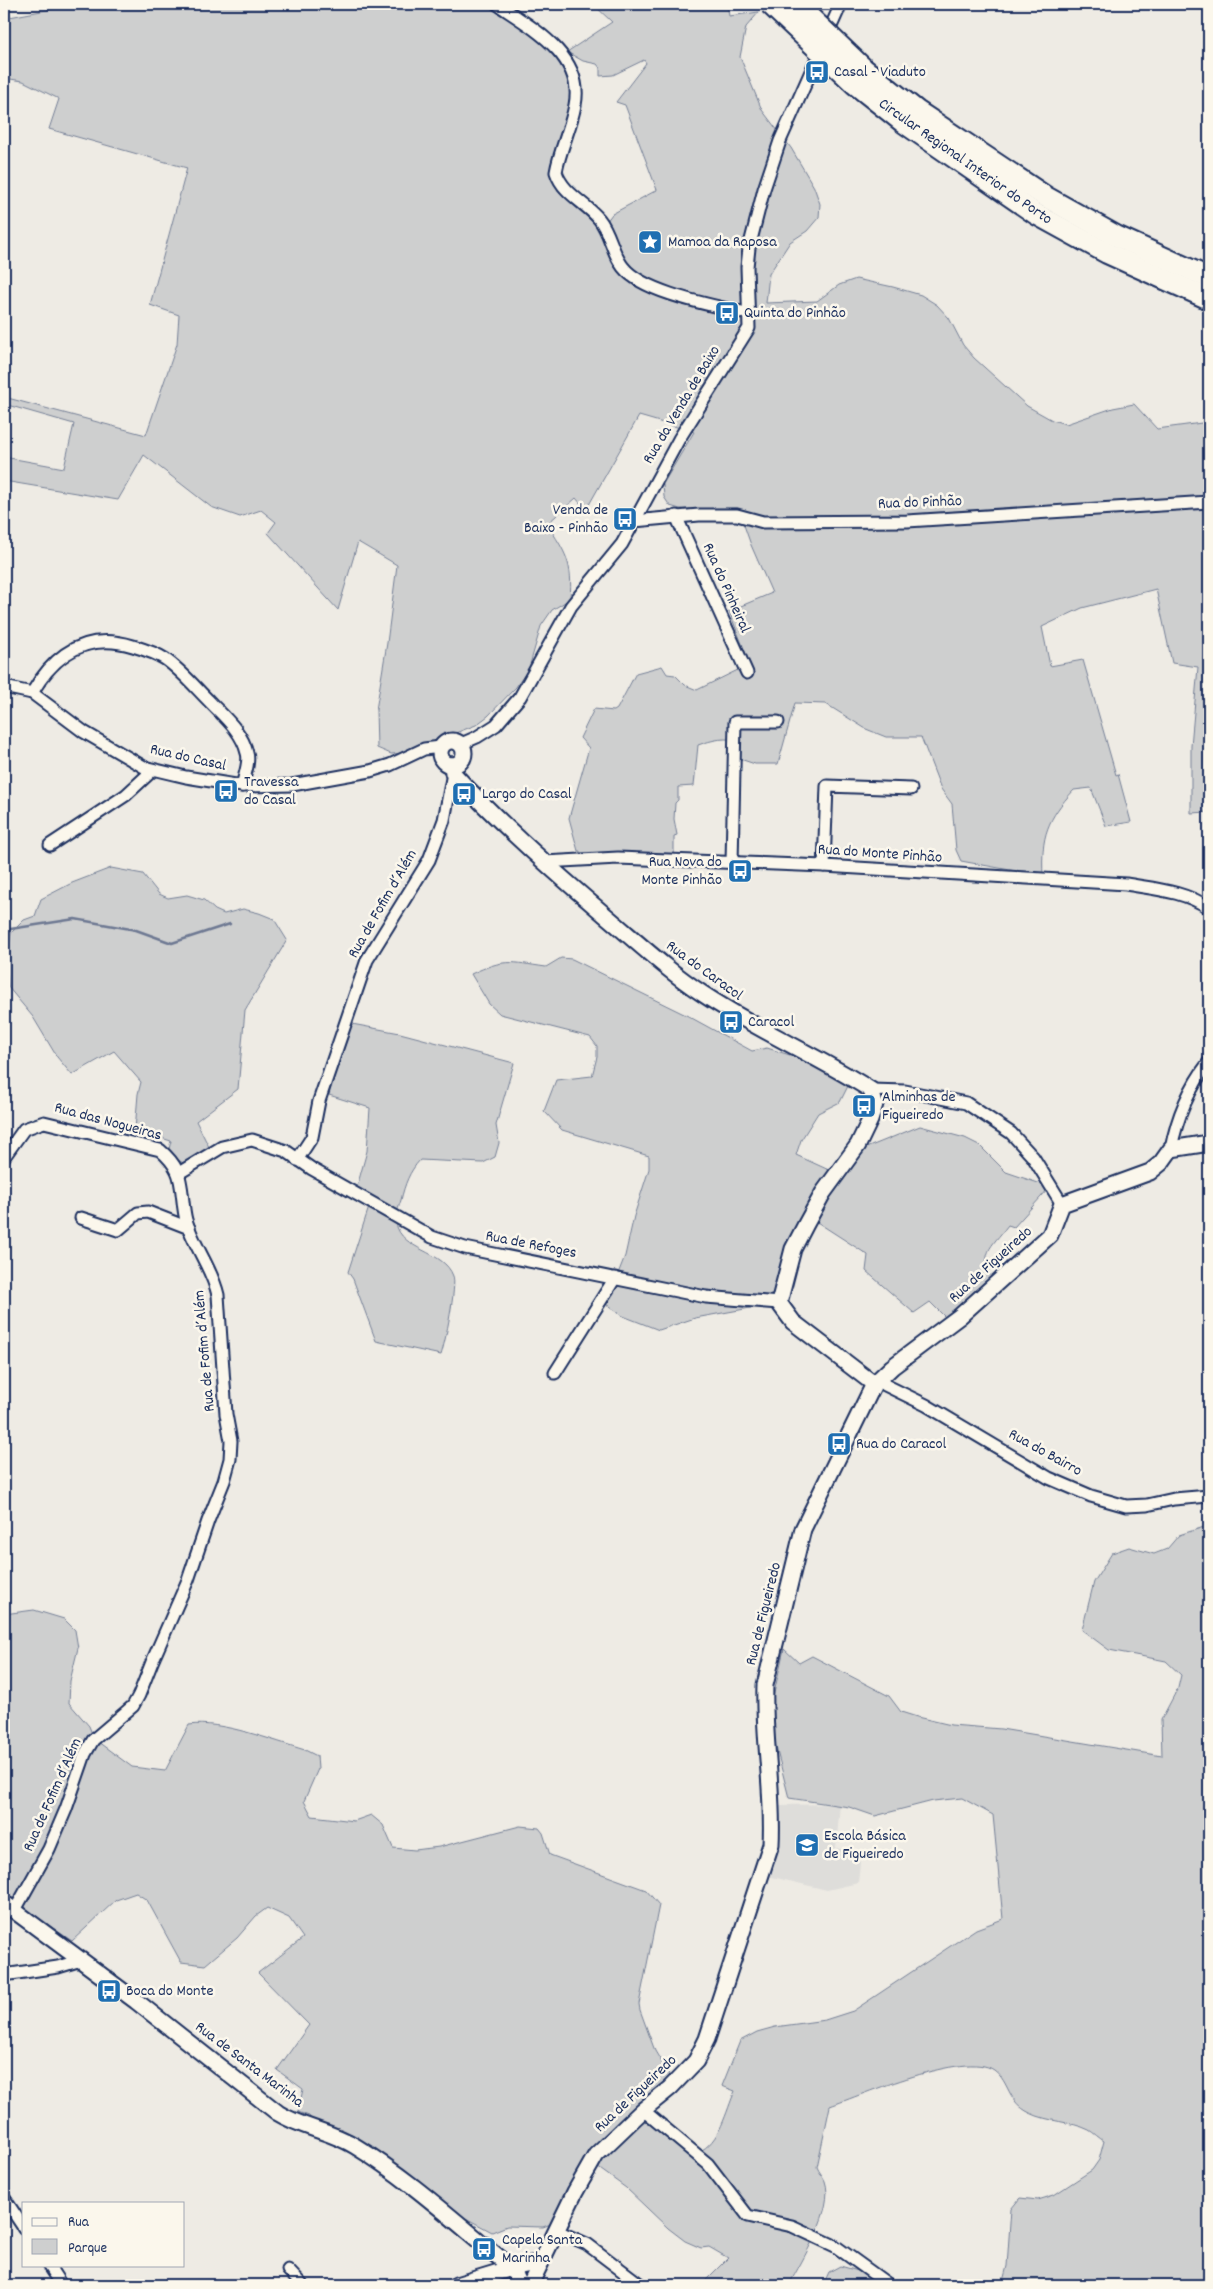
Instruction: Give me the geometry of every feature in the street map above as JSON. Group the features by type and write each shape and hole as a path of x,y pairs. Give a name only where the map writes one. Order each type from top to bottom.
{"highway":[{"name":"Circular Regional Interior do Porto","path":"770,4 855,84 903,122 1036,214 1107,253 1209,299"},
{"name":"Circular Regional Interior do Porto","path":"796,4 864,69 917,111 1046,197 1116,236 1209,278"}],"street":[{"path":"497,4 557,48 571,71 575,84 576,102 556,172 558,181 600,220 624,268 638,280 658,290 750,314"},
{"name":"Rua da Venda de Baixo","path":"461,744 477,738 496,725 520,697 571,606 622,544 679,439 749,328 747,267 749,248 764,189 780,141 841,4"},
{"name":"Rua do Pinhão","path":"634,521 676,516 737,515 763,522 907,521 1209,502"},
{"name":"Rua do Pinheiral","path":"676,516 747,673"},
{"path":"32,693 50,667 76,648 91,642 108,641 145,650 164,658 189,680 238,732 248,754 242,786"},
{"name":"Rua do Casal","path":"4,687 32,693 92,737 123,756 153,770 242,786 292,785 370,771 390,765 424,749 441,747"},
{"path":"732,863 735,722 778,722"},
{"path":"451,741 461,744 464,750 463,759 452,769 441,758 441,747 451,741"},
{"name":"Rua do Caracol","path":"452,769 493,816 544,862 645,949 701,993 756,1028 846,1074 871,1090"},
{"name":"Rua de Fofim d´Além","path":"298,1160 312,1137 319,1101 367,960 429,860 444,820 452,769"},
{"path":"50,845 126,795 153,770"},
{"path":"824,866 826,786 911,789"},
{"name":"Rua do Monte Pinhão","path":"544,862 618,858 824,866 1126,884 1168,891 1199,901 1209,908"},
{"path":"875,1383 793,1322 779,1304 793,1249 823,1192 858,1145 870,1120 875,1104 871,1090 906,1091 966,1103 1011,1133 1033,1157 1062,1204 1150,1172 1162,1163 1171,1149 1174,1133 1193,1082 1209,1062"},
{"name":"Rua das Nogueiras","path":"4,1157 24,1129 44,1122 160,1150 173,1162 179,1173"},
{"path":"179,1173 222,1147 252,1140 286,1151 298,1160"},
{"path":"1171,1149 1209,1143"},
{"name":"Rua de Refoges","path":"298,1160 368,1202 432,1237 465,1248 706,1297 779,1304"},
{"name":"Rua de Fofim d´Além","path":"9,1907 49,1849 66,1809 85,1754 93,1740 134,1706 188,1580 230,1459 231,1441 226,1414 218,1295 215,1282 189,1228 181,1197 179,1173"},
{"name":"Rua de Figueiredo","path":"530,2285 555,2230 596,2156 643,2110 670,2088 696,2061 707,2039 771,1844 772,1821 764,1711 764,1685 803,1529 875,1383 892,1367 960,1316 1050,1235 1062,1204"},
{"path":"81,1218 118,1230 138,1213 148,1212 189,1228"},
{"path":"555,1373 615,1278"},
{"name":"Rua do Bairro","path":"875,1383 926,1405 1009,1452 1049,1478 1091,1496 1126,1506 1147,1505 1174,1499 1209,1496"},
{"name":"Rua de Santa Marinha","path":"9,1907 81,1960 278,2113 299,2124 346,2140 386,2167 512,2268 520,2285"},
{"path":"4,1975 58,1967 81,1960"},
{"path":"643,2110 708,2164 748,2216 792,2226 835,2246 888,2285"},
{"path":"4,2198 22,2225"},
{"path":"555,2230 587,2244 641,2285"},
{"path":"456,2285 512,2268 540,2262"},
{"path":"49,2266 61,2285"},
{"path":"288,2270 302,2285"}],"shaded area":[{"name":"Escola Básica de Figueiredo","path":"840,1804 836,1848 861,1854 858,1883 827,1890 768,1876 780,1832 779,1805"}],"green space":[{"path":"68,4 497,4 560,48 577,76 557,159 558,192 567,194 604,225 612,214 657,190 625,105 616,102 646,63 644,60 613,75 600,76 600,68 597,64 583,61 567,52 612,22 593,4 727,4 729,16 759,12 746,27 740,57 762,110 791,148 814,187 820,204 819,217 807,231 790,242 769,274 766,303 817,301 839,285 856,279 893,287 921,295 937,305 949,318 963,345 974,358 1027,406 1052,420 1066,424 1113,408 1134,404 1157,429 1209,422 1209,812 1191,813 1191,746 1198,667 1172,663 1156,589 1082,608 1042,627 1050,666 1083,660 1131,822 1106,826 1091,788 1074,790 1057,810 1048,829 1043,850 1043,876 961,861 956,850 952,804 941,789 921,737 886,737 866,729 826,704 795,703 778,764 755,764 740,759 741,742 736,740 720,739 698,745 694,786 678,787 678,800 675,803 674,819 677,835 674,836 674,855 660,854 659,860 579,860 580,851 578,851 569,818 589,748 580,738 594,709 614,711 617,709 636,673 662,666 667,674 675,675 685,685 697,690 750,664 729,611 772,593 751,545 738,508 680,509 670,506 664,497 663,484 694,432 639,416 586,510 576,498 547,524 567,559 571,587 570,599 552,610 541,626 529,668 516,687 488,716 476,725 404,753 391,754 377,748 376,710 397,565 358,542 338,610 268,533 276,522 261,510 240,517 211,507 144,455 118,500 4,481 4,457 64,468 74,424 4,404 4,397 146,435 177,344 179,315 150,305 187,168 49,129 59,99 23,81 4,78 4,18 68,6"},
{"path":"111,868 143,874 159,894 168,898 187,895 204,900 215,910 224,914 243,909 274,919 287,940 245,1010 238,1089 196,1121 210,1149 186,1165 168,1153 171,1141 135,1130 141,1082 114,1051 72,1075 57,1057 33,1017 8,987 6,967 11,933 24,920 35,916 41,899 72,883"},
{"path":"561,958 572,959 688,1016 752,1051 767,1048 803,1059 848,1086 840,1102 818,1113 801,1140 796,1155 842,1176 866,1148 920,1126 965,1138 979,1145 1006,1172 1050,1187 1014,1227 1008,1225 988,1251 987,1264 993,1282 949,1321 930,1302 914,1313 866,1271 868,1255 806,1215 778,1303 695,1318 659,1330 623,1316 606,1304 625,1256 634,1216 649,1169 649,1156 562,1130 544,1111 556,1080 592,1076 597,1057 597,1046 590,1037 500,1014 489,1004 471,974 500,963 546,967"},
{"path":"352,1024 400,1033 514,1063 496,1125 499,1143 495,1157 483,1163 420,1160 408,1178 397,1214 396,1223 406,1239 441,1261 448,1267 453,1276 452,1302 441,1355 376,1341 353,1279 348,1272 370,1204 355,1194 367,1151 370,1108 329,1095 340,1053"},
{"path":"1209,1527 1209,2285 1002,2285 1007,2266 1011,2209 1020,2198 1038,2200 1054,2195 1092,2170 1099,2160 1104,2141 1082,2127 1030,2113 1017,2103 1003,2080 994,2070 980,2065 961,2066 913,2076 830,2106 817,2167 825,2181 827,2192 825,2205 816,2234 789,2285 701,2285 728,2258 709,2247 701,2248 685,2241 668,2228 626,2188 597,2167 556,2222 543,2227 507,2226 492,2232 460,2215 313,2121 309,2116 298,2112 303,2089 277,2070 309,2025 258,1973 303,1938 289,1918 267,1908 256,1916 237,1938 205,1965 181,1962 147,1900 136,1893 116,1900 72,1941 4,1895 4,1614 34,1610 64,1619 75,1630 78,1648 70,1681 69,1703 89,1726 94,1739 132,1767 165,1771 189,1725 202,1724 231,1728 305,1750 317,1756 318,1769 304,1801 312,1816 354,1821 371,1815 383,1825 393,1848 415,1850 439,1847 520,1826 539,1828 543,1833 550,1855 646,1890 659,1905 639,2004 655,2051 674,2083 654,2109 661,2121 679,2132 698,2152 706,2148 717,2134 735,2091 722,2086 740,2041 757,2032 775,2027 825,2020 853,2011 976,1929 1003,1919 993,1815 962,1798 933,1801 875,1816 849,1807 789,1798 773,1735 772,1702 784,1649 799,1663 812,1656 889,1696 901,1712 917,1717 951,1725 1001,1729 1162,1756 1161,1720 1178,1688 1181,1675 1166,1661 1109,1650 1082,1630 1094,1582 1112,1553 1129,1547 1154,1554 1167,1549 1179,1535"},
{"path":"840,2266 862,2272 877,2285 823,2285 829,2272"}],"waterway":[{"path":"4,930 75,919 136,930 172,943 230,924"}],"place":[{"name":"Casal - Viaduto","path":"817,72"},
{"name":"Mamoa da Raposa","path":"650,242"},
{"name":"Quinta do Pinhão","path":"727,313"},
{"name":"Venda de Baixo - Pinhão","path":"625,519"},
{"name":"Travessa do Casal","path":"226,791"},
{"name":"Largo do Casal","path":"464,794"},
{"name":"Rua Nova do Monte Pinhão","path":"740,871"},
{"name":"Caracol","path":"731,1022"},
{"name":"Alminhas de Figueiredo","path":"864,1106"},
{"name":"Rua do Caracol","path":"839,1444"},
{"name":"Escola Básica de Figueiredo","path":"807,1845"},
{"name":"Boca do Monte","path":"109,1991"},
{"name":"Capela Santa Marinha","path":"484,2249"}]}
